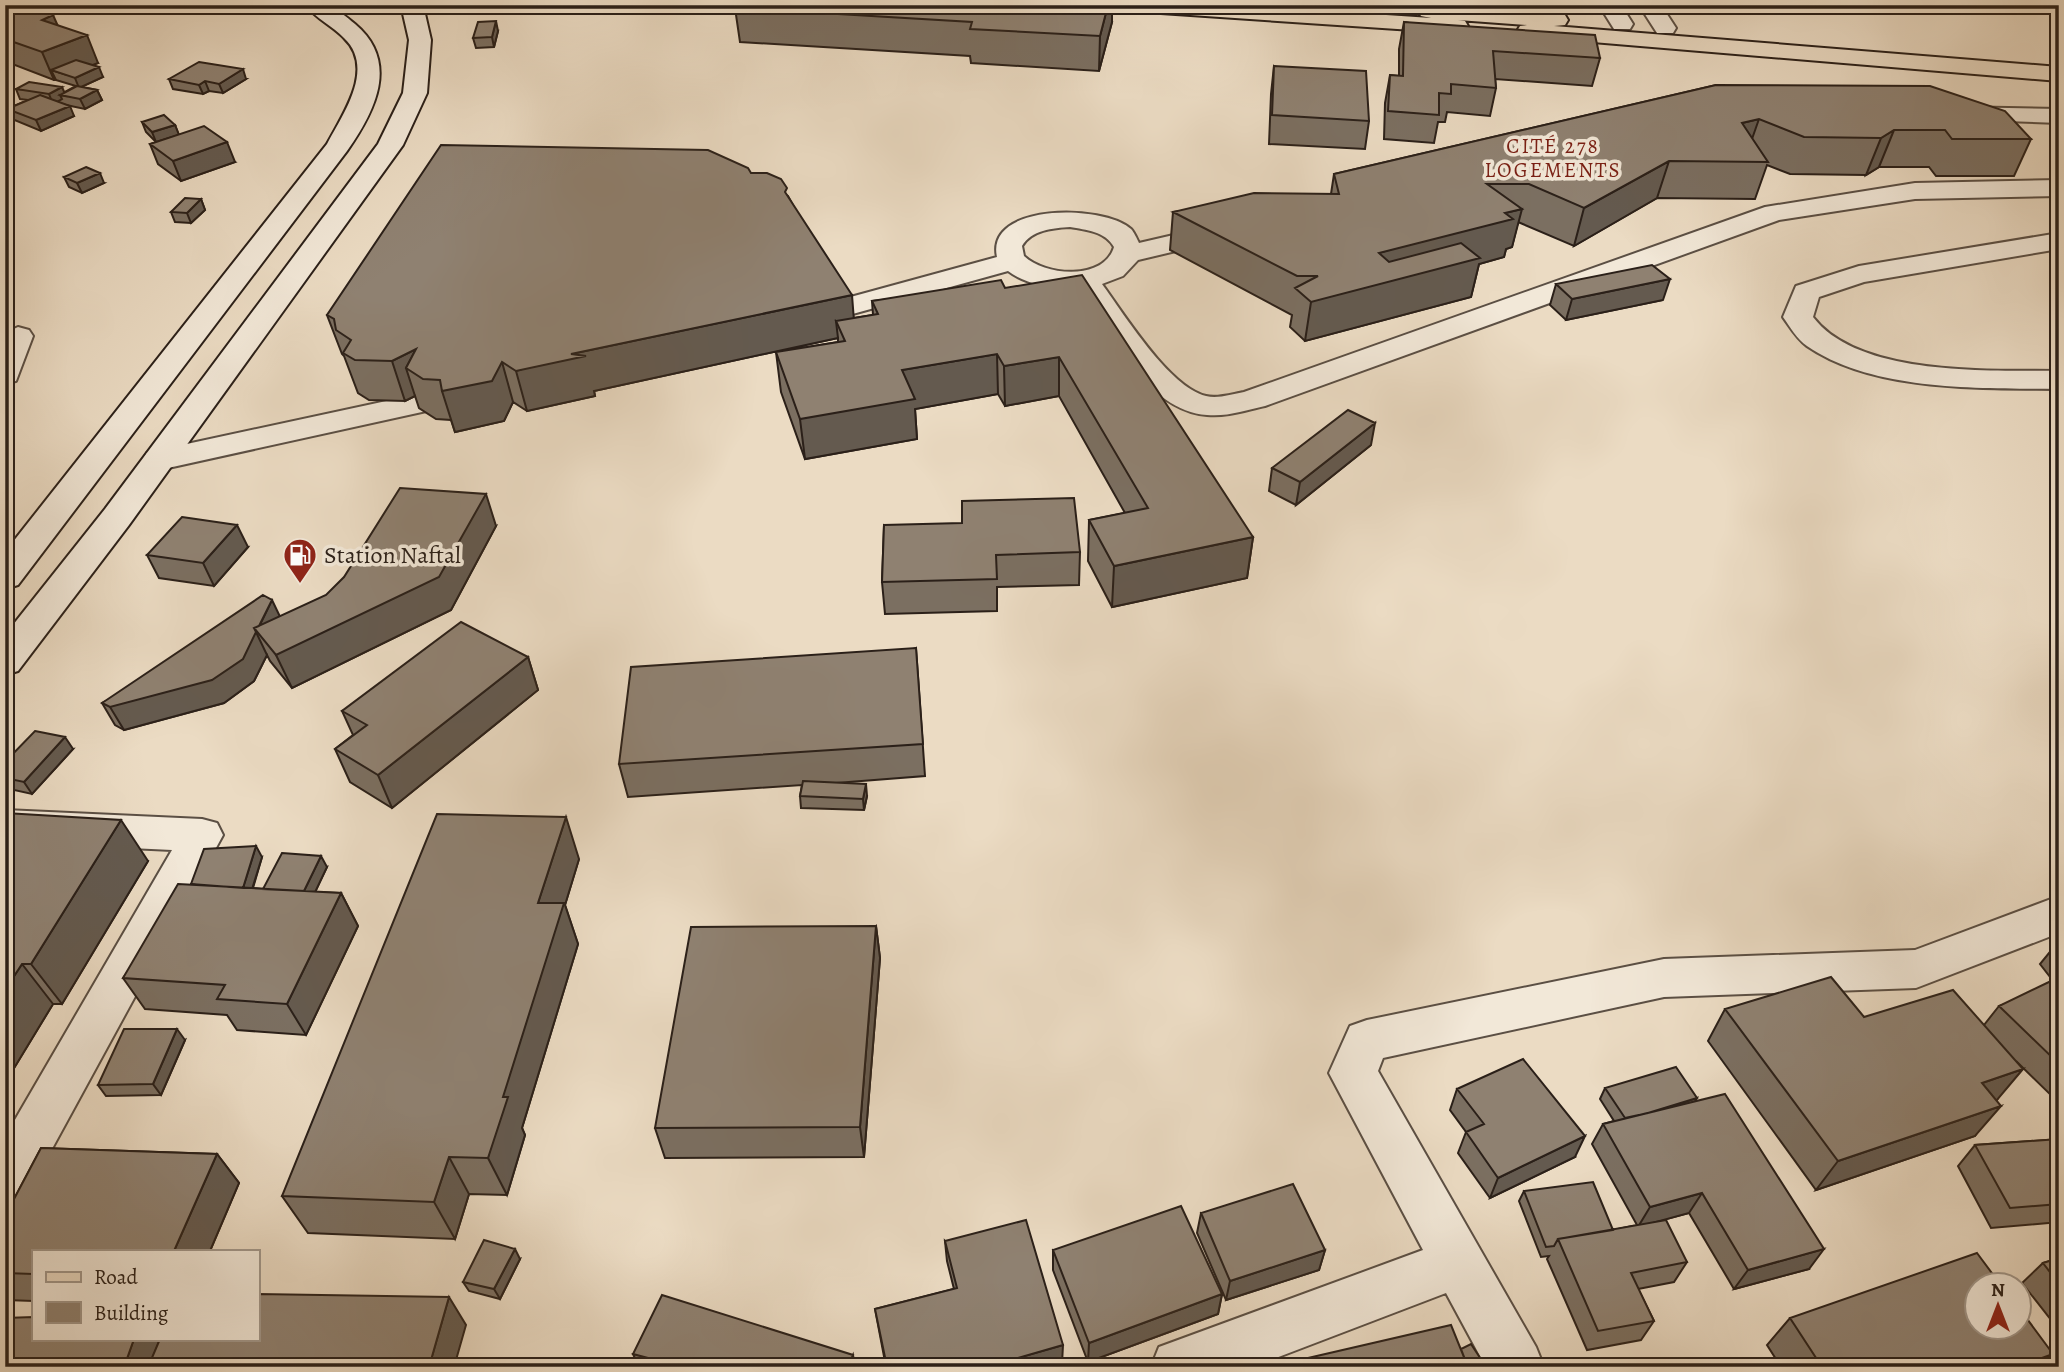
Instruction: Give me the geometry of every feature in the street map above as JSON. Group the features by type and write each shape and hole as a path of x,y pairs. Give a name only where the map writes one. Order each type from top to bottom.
{"main road":[{"path":"1131,5 1585,34 2059,74"},
{"path":"1343,5 1616,15 1665,28 2059,57"}],"street":[{"path":"5,577 338,146 365,92 370,62 362,43 317,5"},
{"path":"5,662 159,460 390,145 415,93 421,40 412,5"},
{"path":"1650,5 1665,28"},
{"path":"1938,113 2059,116"},
{"path":"1085,279 1156,377 1179,395 1200,405 1227,405 1254,399 1774,213 1914,191 2059,188"},
{"path":"1128,254 1128,246 1123,237 1114,230 1086,221 1053,220 1024,229 1009,243 1013,261 1021,268 1042,277 1085,279 1114,270 1128,254 1249,225"},
{"path":"2059,241 1859,274 1806,292 1798,317 1818,341 1863,360 1922,375 2059,380"},
{"path":"771,326 1013,261"},
{"path":"5,374 18,336"},
{"path":"159,460 499,386"},
{"path":"5,826 202,835 5,1185"},
{"path":"1516,1367 1353,1073 1367,1041 1664,978 1916,969 2053,925"},
{"path":"1179,1367 1458,1263"}],"building":[{"path":"5,5 24,5 53,15 42,20 87,35 42,52 5,39"},
{"path":"738,5 1108,5 1100,36 970,29 972,22 735,8"},
{"path":"496,21 492,37 473,38 478,22"},
{"path":"1404,22 1595,35 1600,58 1493,51 1496,88 1451,84 1451,94 1439,93 1439,115 1388,111 1390,75 1403,76"},
{"path":"76,60 99,67 75,78 51,70"},
{"path":"199,62 243,69 219,84 205,81 199,85 169,79"},
{"path":"1274,66 1366,71 1369,121 1272,115"},
{"path":"29,82 62,87 49,94 16,89"},
{"path":"1716,85 1930,86 2005,111 2031,139 1952,139 1945,130 1894,130 1881,138 1804,137 1759,119 1742,123 1768,162 1669,161 1584,208 1529,184 1487,184 1522,209 1505,213 1513,219 1379,253 1389,262 1461,243 1480,258 1311,302 1295,288 1318,276 1297,276 1173,212 1254,193 1339,194 1334,174"},
{"path":"77,86 97,90 80,99 60,95"},
{"path":"40,95 70,106 36,120 7,109"},
{"path":"164,115 175,125 152,132 142,122"},
{"path":"204,126 227,142 173,161 150,144"},
{"path":"441,145 708,150 748,168 751,173 767,173 781,179 787,188 785,192 852,295 571,354 586,356 516,371 502,362 492,381 442,391 440,380 423,379 406,368 416,349 392,361 355,360 343,353 351,340 336,330 334,319 327,315"},
{"path":"86,167 100,173 77,183 64,177"},
{"path":"185,198 201,199 187,213 171,212"},
{"path":"1652,265 1670,279 1572,299 1556,284"},
{"path":"1082,275 1253,537 1114,566 1089,520 1148,508 1059,357 1004,366 997,354 902,370 915,399 800,419 776,352 845,341 836,321 878,314 872,301 1001,280 1005,288"},
{"path":"1348,410 1375,423 1300,482 1272,468"},
{"path":"400,488 486,494 439,577 276,655 254,628 326,595 344,577"},
{"path":"1074,498 1080,552 996,555 997,579 882,582 884,525 962,523 962,501"},
{"path":"182,517 237,525 203,563 147,555"},
{"path":"263,595 272,600 259,626 254,628 256,632 243,659 212,680 110,707 102,703"},
{"path":"461,622 528,657 378,775 335,749 367,725 342,711"},
{"path":"916,648 923,744 619,764 631,667"},
{"path":"35,731 65,737 24,782 5,778 5,762"},
{"path":"803,781 866,784 863,799 800,796"},
{"path":"5,813 121,820 31,964 22,964 5,990"},
{"path":"437,814 566,817 538,903 564,903 503,1097 508,1097 488,1158 449,1157 434,1202 282,1196"},
{"path":"256,846 243,888 191,884 204,849"},
{"path":"282,853 321,856 304,891 263,889"},
{"path":"178,884 341,893 287,1004 217,999 225,985 123,978"},
{"path":"876,926 860,1127 655,1128 691,927"},
{"path":"1831,977 1864,1017 1953,990 2023,1069 1982,1083 2001,1106 1838,1161 1725,1009"},
{"path":"2051,981 2059,988 2059,1064 1999,1006"},
{"path":"124,1029 177,1029 153,1084 98,1085"},
{"path":"1523,1059 1585,1136 1498,1178 1466,1132 1484,1124 1457,1089"},
{"path":"1676,1067 1697,1098 1625,1118 1605,1088"},
{"path":"1725,1094 1824,1249 1748,1270 1702,1193 1650,1207 1603,1124"},
{"path":"2059,1139 2059,1204 2010,1208 1975,1145"},
{"path":"41,1148 217,1154 174,1250 32,1250 32,1274 5,1273 5,1216"},
{"path":"1593,1182 1613,1230 1558,1239 1554,1246 1546,1247 1524,1191"},
{"path":"1293,1184 1325,1250 1230,1281 1201,1213"},
{"path":"1181,1206 1222,1294 1089,1343 1053,1250"},
{"path":"1026,1220 1063,1345 986,1367 887,1367 875,1309 957,1288 945,1241"},
{"path":"1666,1220 1687,1262 1631,1273 1654,1321 1598,1331 1558,1239"},
{"path":"484,1240 515,1249 494,1289 463,1282"},
{"path":"1977,1253 1990,1270 1962,1270 1962,1340 2032,1340 2032,1326 2053,1354 2017,1367 1822,1367 1790,1318"},
{"path":"2059,1258 2059,1284 2043,1263"},
{"path":"259,1294 449,1297 429,1367 148,1367 160,1340 259,1340"},
{"path":"662,1295 853,1355 848,1367 661,1367 663,1362 633,1354"},
{"path":"32,1317 32,1340 134,1340 124,1367 5,1367 5,1318"},
{"path":"1451,1325 1468,1367 1283,1367 1282,1364"},
{"path":"1471,1344 1486,1367 1468,1367 1461,1349"}],"place":[{"name":"Station Naftal","path":"300,585"}],"district":[{"name":"CITÉ 278 LOGEMENTS","path":"1553,158"}]}
